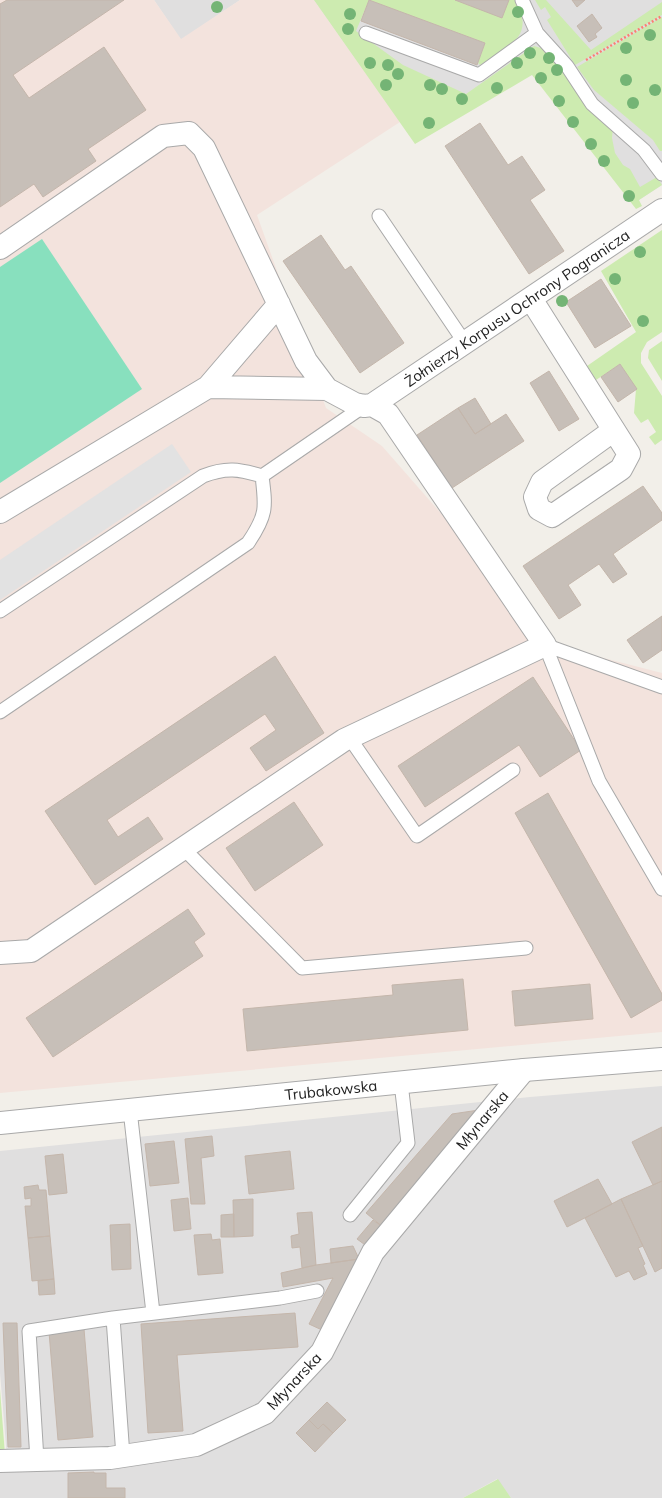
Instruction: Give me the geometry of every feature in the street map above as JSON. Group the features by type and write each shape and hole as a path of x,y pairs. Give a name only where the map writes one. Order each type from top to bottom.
{"street":[{"path":"0,248 163,136 189,133 204,148 306,361 327,389"},
{"name":"Żołnierzy Korpusu Ochrony Pogranicza","path":"368,406 531,299 662,210"},
{"path":"531,299 614,430"},
{"path":"0,512 208,388 278,304"},
{"path":"0,953 31,951 349,737 545,645 388,414 327,389 208,388"},
{"name":"Trubakowska","path":"0,1123 524,1070 662,1059"},
{"name":"Młynarska","path":"0,1461 124,1456 196,1445 265,1413 322,1352 373,1252 524,1070"}],"lane":[{"path":"522,0 536,33 567,66 592,104 644,150 662,174"},
{"path":"366,33 479,76 536,33"},
{"path":"379,216 464,343"},
{"path":"262,476 368,406"},
{"path":"0,611 203,476 219,470 240,469 262,476"},
{"path":"0,712 248,543 261,524 266,505 262,476"},
{"path":"545,645 662,687"},
{"path":"545,645 599,781 662,889"},
{"path":"349,737 417,836 513,770"},
{"path":"184,848 302,968 526,948"},
{"path":"350,1215 408,1143 401,1083"},
{"path":"130,1110 153,1313"},
{"path":"37,1460 29,1331 113,1318 280,1298 317,1291"},
{"path":"113,1318 124,1456"}],"path":[{"path":"582,62 662,16"}],"shaded area":[{"path":"0,0 154,0 181,39 240,0 314,0 400,122 257,215 326,408 382,446 557,646 662,673 662,1032 0,1093"},
{"path":"154,0 240,0 181,40"},
{"path":"314,0 662,0 662,185 639,200 532,60 413,140"},
{"path":"172,444 191,472 0,600 0,560"},
{"path":"662,1086 662,1498 511,1498 497,1479 463,1498 0,1498 0,1457 7,1457 0,1373 0,1151 530,1097"}],"green space":[{"path":"314,0 369,0 356,31 403,65 466,94 534,46 544,49 613,127 612,138 615,153 623,165 630,169 640,187 657,177 662,185 639,200 642,206 636,209 532,75 415,144"},
{"path":"369,0 515,0 521,13 523,23 521,32 516,40 480,65 478,63 485,43"},
{"path":"535,0 546,0 591,50 662,2 662,15 575,65 547,20 551,17 545,7 541,10"},
{"path":"662,17 662,151 660,151 653,140 594,90 577,67"},
{"path":"662,230 662,332 647,342 641,353 641,363 662,396 662,440 655,445 649,437 656,432 648,419 641,423 634,413 636,389 620,364 596,380 587,366 636,332 601,271"},
{"path":"42,239 142,389 0,483 0,267"},
{"path":"662,341 662,381 648,358 649,350"},
{"path":"0,1389 5,1455 0,1455"},
{"path":"498,1479 511,1498 463,1498"}],"building":[{"path":"7,0 124,0 13,75 29,98 104,47 146,110 88,149 96,161 43,197 34,184 0,207 0,4"},
{"path":"369,0 485,43 477,65 361,21"},
{"path":"455,0 509,0 502,18"},
{"path":"572,0 585,0 577,7"},
{"path":"592,14 602,28 595,34 597,37 589,42 577,26"},
{"path":"480,123 508,165 522,156 545,190 530,200 564,251 529,274 445,146"},
{"path":"321,235 345,270 351,266 404,343 360,373 283,261"},
{"path":"601,279 631,326 595,348 566,302"},
{"path":"620,364 637,389 618,402 601,377"},
{"path":"549,371 579,419 559,431 530,383"},
{"path":"475,398 491,424 475,434 458,408"},
{"path":"458,408 475,434 506,414 524,441 452,488 417,435"},
{"path":"643,486 662,513 662,520 613,554 627,574 613,583 599,564 568,585 581,605 559,619 523,566"},
{"path":"662,616 662,650 643,663 627,640"},
{"path":"275,656 324,733 266,771 250,748 276,730 265,714 107,820 118,837 148,817 163,839 95,885 45,811"},
{"path":"533,677 581,750 540,777 519,745 425,807 398,766"},
{"path":"548,793 662,994 662,1000 631,1018 515,813"},
{"path":"294,802 323,845 255,891 226,848"},
{"path":"188,909 205,934 194,942 203,956 53,1057 26,1018"},
{"path":"463,979 468,1030 247,1051 243,1009 393,995 392,985"},
{"path":"590,984 593,1019 515,1026 512,991"},
{"path":"479,1110 384,1228 366,1213 452,1114"},
{"path":"662,1127 662,1181 653,1185 632,1142"},
{"path":"212,1136 214,1156 201,1158 205,1204 191,1204 185,1139"},
{"path":"174,1141 179,1183 150,1186 145,1144"},
{"path":"290,1151 294,1189 249,1194 245,1156"},
{"path":"63,1154 67,1193 49,1195 45,1156"},
{"path":"598,1179 612,1204 567,1227 554,1201"},
{"path":"662,1181 662,1268 655,1272 621,1199"},
{"path":"38,1185 39,1190 46,1190 50,1236 28,1238 25,1206 31,1206 31,1198 25,1199 24,1187"},
{"path":"188,1198 191,1229 174,1231 171,1200"},
{"path":"253,1199 253,1236 234,1237 233,1200"},
{"path":"621,1199 643,1246 638,1248 645,1264 643,1265 647,1274 634,1280 629,1271 616,1277 585,1218"},
{"path":"312,1212 316,1265 302,1268 300,1247 292,1248 291,1236 299,1234 297,1213"},
{"path":"234,1214 234,1237 221,1237 221,1215"},
{"path":"373,1220 384,1228 368,1247 357,1239"},
{"path":"130,1224 131,1269 112,1270 110,1225"},
{"path":"211,1234 212,1240 220,1239 223,1273 198,1275 194,1235"},
{"path":"50,1236 54,1279 32,1281 28,1238"},
{"path":"353,1246 359,1259 331,1263 330,1249"},
{"path":"359,1259 322,1330 309,1324 333,1278 283,1287 281,1273 316,1265"},
{"path":"54,1279 55,1294 39,1295 38,1281"},
{"path":"295,1313 298,1347 177,1355 183,1431 148,1433 141,1324"},
{"path":"3,1323 17,1323 21,1447 8,1447"},
{"path":"84,1329 93,1437 58,1440 49,1332"},
{"path":"327,1402 346,1420 333,1433 323,1424 318,1429 309,1420"},
{"path":"309,1420 318,1429 323,1424 333,1433 315,1452 296,1433"},
{"path":"68,1473 106,1473 106,1488 125,1488 125,1498 68,1498"}]}
